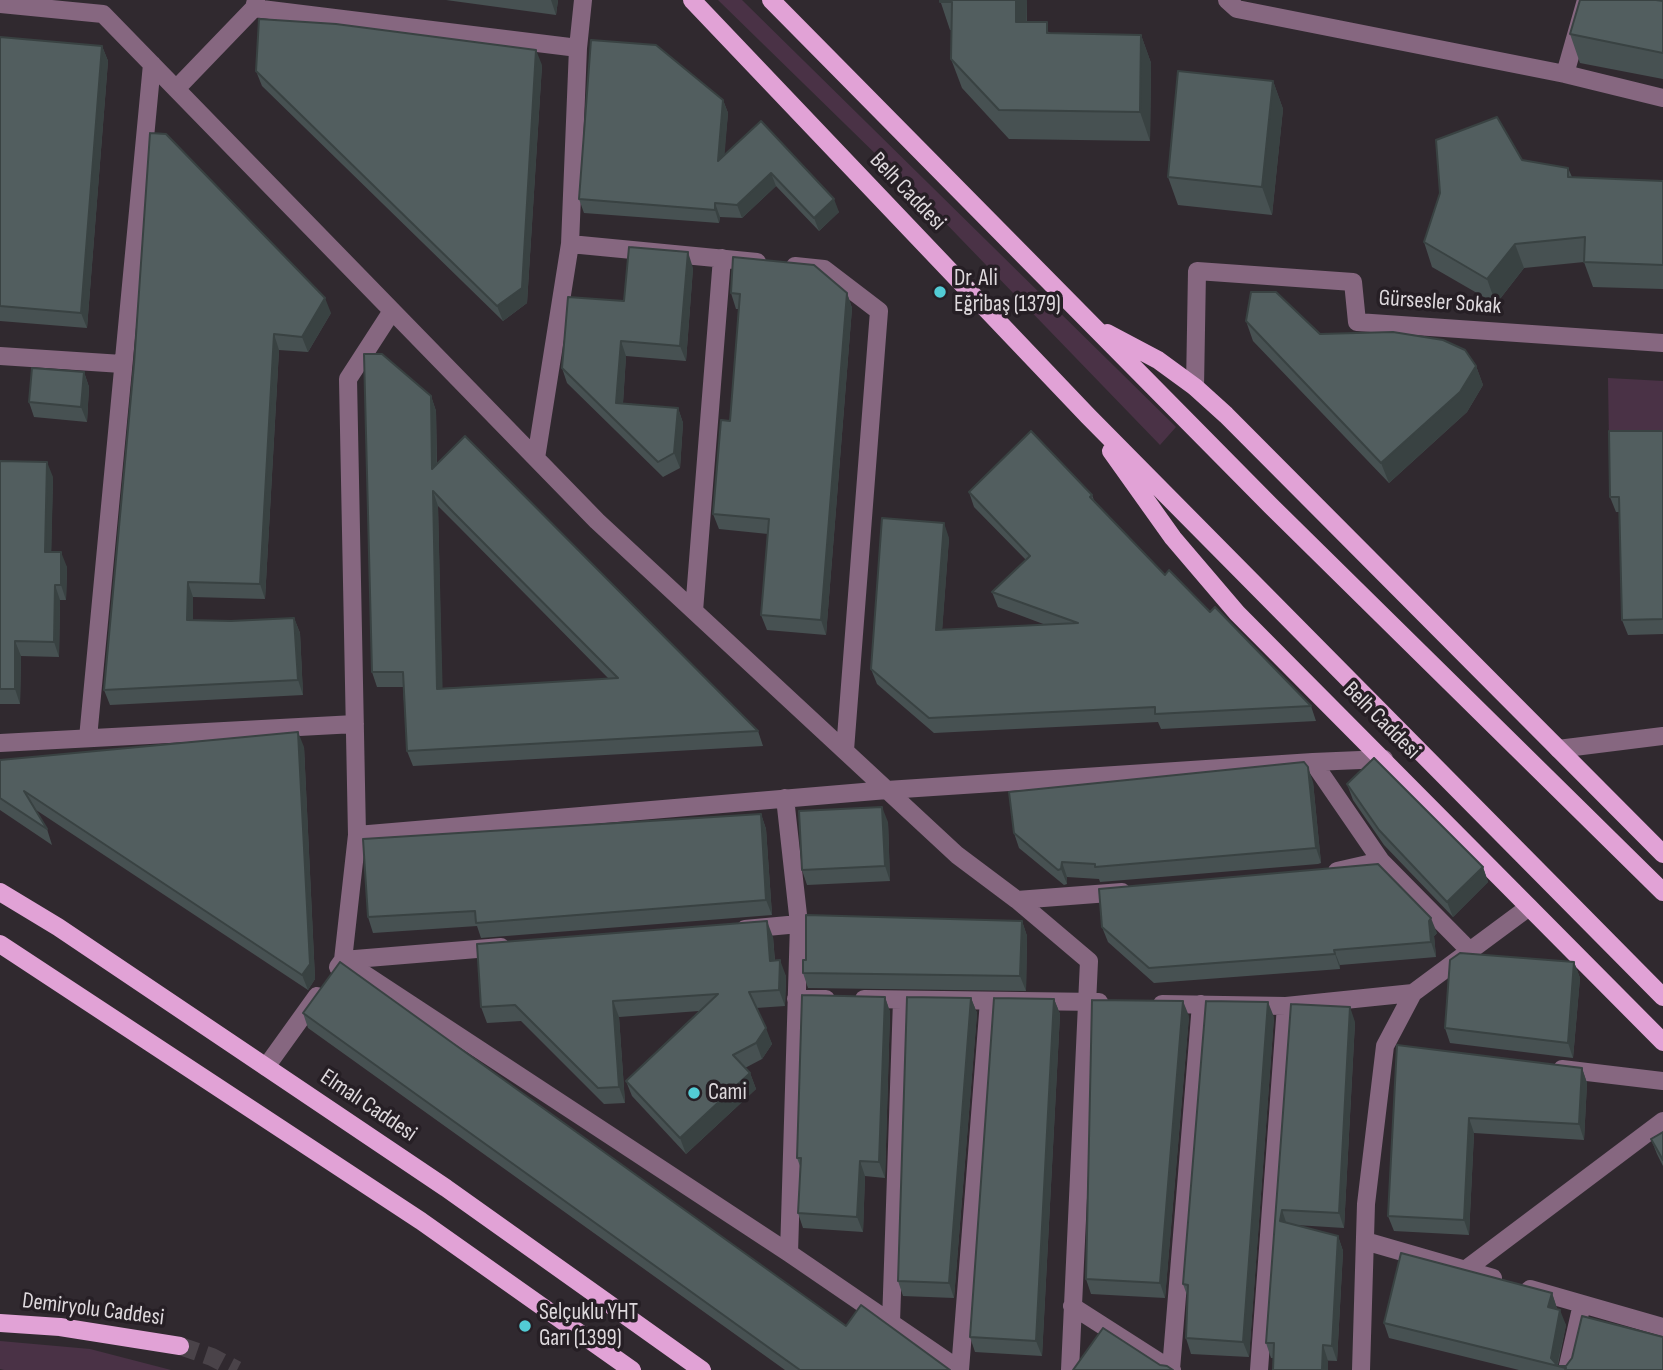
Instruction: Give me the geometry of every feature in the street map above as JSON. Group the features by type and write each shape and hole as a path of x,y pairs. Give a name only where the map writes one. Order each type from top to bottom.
{"main road":[{"name":"Belh Caddesi","path":"692,0 1088,416 1663,997"},
{"name":"Belh Caddesi","path":"771,0 1271,506 1663,892"},
{"name":"Belh Caddesi","path":"1097,329 1158,359 1226,415 1663,854"},
{"name":"Belh Caddesi","path":"1088,416 1139,493 1237,613 1663,1042"},
{"name":"Elmalı Caddesi","path":"0,892 58,927 446,1188 702,1370"},
{"path":"0,944 421,1221 632,1370"},
{"name":"Demiryolu Caddesi","path":"0,1323 60,1327 180,1346"}],"street":[{"path":"536,458 570,244 578,48 583,0"},
{"path":"1227,0 1237,9 1565,74 1663,98"},
{"path":"1565,74 1586,0"},
{"path":"0,4 29,3 103,14 597,521 957,855 1089,961 1070,1370"},
{"path":"176,89 255,4 578,48"},
{"path":"88,738 152,64"},
{"path":"570,244 824,269 879,312 845,750"},
{"path":"694,611 722,258"},
{"name":"Gürsesler Sokak","path":"1195,387 1198,271 1353,282 1357,322 1663,343"},
{"path":"266,1067 343,960 357,835 348,379 393,311"},
{"path":"0,356 122,364"},
{"path":"0,743 355,724"},
{"path":"1558,750 1663,736"},
{"path":"357,835 887,790 1384,759"},
{"path":"1313,762 1381,862 1469,950"},
{"path":"785,799 799,925 789,1253"},
{"path":"1320,875 1381,862"},
{"path":"1017,901 1141,890"},
{"path":"1361,1370 1366,1204 1391,1047 1413,993 1529,907"},
{"path":"730,930 799,925"},
{"path":"343,960 523,946"},
{"path":"343,960 789,1253 960,1370"},
{"path":"1150,1003 1286,1006 1413,993"},
{"path":"796,999 1112,1003"},
{"path":"891,1322 902,1000"},
{"path":"960,1370 989,1001"},
{"path":"1072,1306 1172,1370 1201,1004"},
{"path":"1259,1370 1286,1006"},
{"path":"1544,1066 1663,1081"},
{"path":"1465,1270 1663,1121"},
{"path":"1365,1241 1663,1327"},
{"path":"1567,1370 1582,1304"}],"shaded area":[{"path":"718,0 742,0 1176,427 1160,445 931,208"},
{"path":"1608,378 1663,381 1663,441 1609,443"},
{"path":"0,1341 90,1349 171,1370 4,1370 0,1369"}],"building":[{"path":"940,0 1016,0 1016,22 1047,22 1047,33 1141,35 1140,112 999,110 951,59 952,2"},
{"path":"1580,0 1663,1 1663,53 1570,34"},
{"path":"259,19 336,24 536,50 522,288 497,306 256,71"},
{"path":"0,37 102,46 81,313 0,306"},
{"path":"591,40 656,45 723,100 718,161 761,121 834,199 814,218 771,173 737,205 715,203 715,210 579,199"},
{"path":"1178,71 1273,81 1262,187 1168,177"},
{"path":"1497,117 1522,160 1568,168 1568,177 1663,181 1663,265 1584,262 1585,237 1515,244 1487,279 1424,242 1440,193 1436,140"},
{"path":"150,133 166,134 325,298 302,337 274,334 260,584 188,582 187,620 294,618 298,680 104,690 134,364"},
{"path":"629,247 688,252 680,346 621,341 616,403 678,408 674,453 658,462 562,368 568,297 624,301"},
{"path":"733,257 814,265 847,293 821,620 761,615 769,519 713,514 721,420 730,421 740,294 731,293"},
{"path":"1251,292 1276,292 1320,334 1393,332 1443,340 1465,350 1476,366 1460,392 1381,463 1246,321"},
{"path":"364,354 382,354 431,396 432,469 465,436 758,731 407,751 403,672 372,672","holes":["433,491 618,678 437,689"]},
{"path":"32,368 84,372 81,407 29,402"},
{"path":"1031,431 1165,575 1169,570 1210,612 1215,607 1311,706 1155,714 1155,707 929,718 871,669 882,518 944,523 936,630 1078,623 992,592 1030,556 969,492"},
{"path":"1609,431 1663,431 1663,619 1622,620 1619,497 1610,497"},
{"path":"0,461 47,462 45,552 61,552 61,585 55,585 54,642 15,641 15,689 0,689"},
{"path":"298,732 310,964 302,975 24,791 47,829 0,798 0,760"},
{"path":"1374,758 1483,867 1447,902 1379,830 1347,784"},
{"path":"1304,762 1308,767 1316,848 1095,867 1095,864 1062,862 1061,869 1058,870 1014,833 1009,792"},
{"path":"882,807 885,866 802,870 799,811"},
{"path":"761,814 766,900 476,923 475,911 368,917 363,839"},
{"path":"1378,864 1431,918 1431,942 1334,950 1335,954 1149,968 1102,927 1099,889"},
{"path":"806,915 1022,921 1020,976 803,973 803,960 806,960"},
{"path":"767,921 770,961 780,960 779,990 749,992 766,1028 756,1043 733,1055 750,1073 680,1138 626,1081 718,994 613,1001 619,1087 598,1088 515,1005 481,1007 477,944"},
{"path":"1460,953 1574,962 1568,1043 1445,1028 1450,960"},
{"path":"340,962 846,1326 861,1305 950,1370 800,1370 303,1013"},
{"path":"802,995 885,997 879,1162 860,1161 857,1217 798,1213"},
{"path":"907,997 971,998 949,1283 898,1281"},
{"path":"994,998 1054,999 1036,1341 970,1337"},
{"path":"1092,1000 1183,1001 1160,1283 1086,1279"},
{"path":"1206,1001 1268,1002 1243,1342 1186,1338 1188,1285 1183,1284"},
{"path":"1291,1004 1350,1007 1339,1213 1282,1210 1280,1221 1338,1236 1332,1346 1323,1345 1322,1370 1273,1370 1274,1343 1266,1343"},
{"path":"1397,1045 1582,1068 1579,1124 1469,1118 1464,1220 1388,1216"},
{"path":"1663,1132 1663,1160 1651,1139"},
{"path":"1401,1253 1552,1293 1548,1307 1560,1310 1551,1358 1558,1366 1566,1366 1572,1358 1582,1316 1663,1337 1663,1370 1565,1370 1566,1368 1384,1323"},
{"path":"1103,1328 1160,1365 1173,1370 1073,1370"}],"tunnel":[{"path":"180,1346 212,1357 237,1370"}],"place":[{"name":"Dr. Ali Eğribaş (1379)","path":"940,292"},
{"name":"Cami","path":"694,1093"},
{"name":"Selçuklu YHT Garı (1399)","path":"525,1326"}]}
